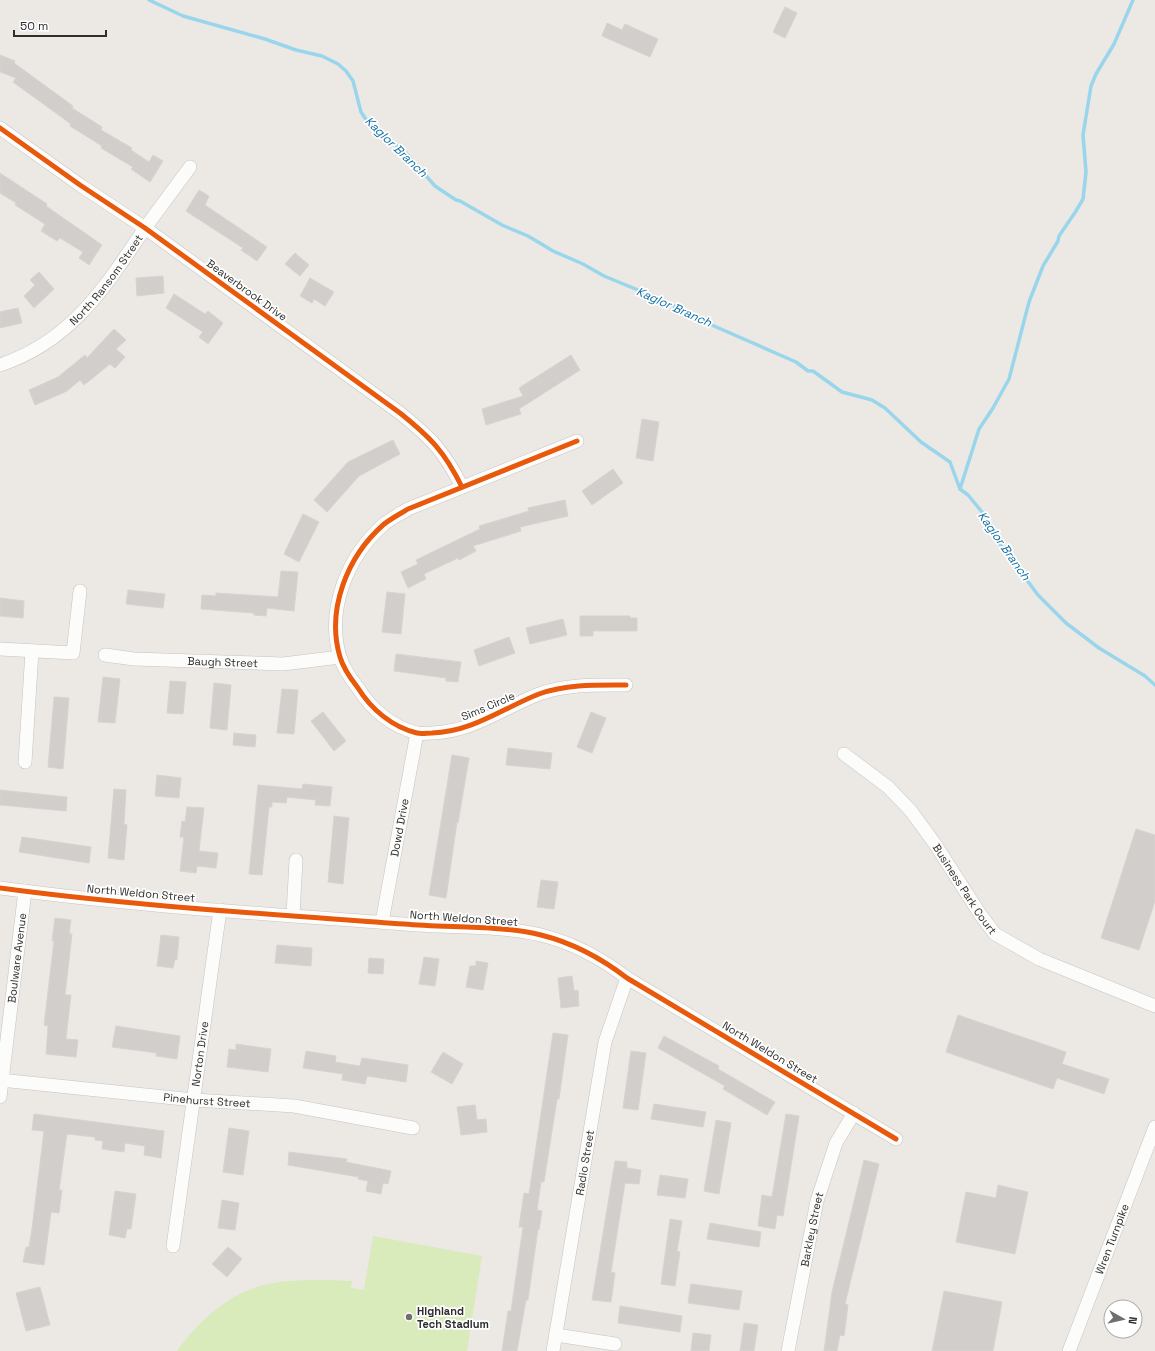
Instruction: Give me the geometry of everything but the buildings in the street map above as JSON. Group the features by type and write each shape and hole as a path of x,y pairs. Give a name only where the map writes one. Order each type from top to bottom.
{"street":[{"name":"Beaverbrook Drive","path":"0,128 80,185 145,228 400,413 424,433 449,462 462,487"},
{"name":"North Ransom Street","path":"0,365 30,353 47,343 78,318 104,289 145,228 190,168"},
{"name":"Sims Circle","path":"577,441 408,509 384,525 367,542 344,580 337,608 336,631 340,657 365,700 389,721 417,733 439,733 468,727 540,694 563,688 590,684 626,685"},
{"path":"0,649 73,653 80,591"},
{"path":"25,762 32,651"},
{"name":"Baugh Street","path":"104,655 134,659 283,664 340,657"},
{"name":"Dowd Drive","path":"382,922 417,733"},
{"name":"Business Park Court","path":"844,754 888,787 911,811 935,844 980,914 995,934 1038,959 1155,1006"},
{"path":"293,915 296,860"},
{"name":"North Weldon Street","path":"0,888 72,898 518,931 540,934 577,946 610,965 627,978 854,1113 896,1140"},
{"name":"Boulware Avenue","path":"0,1097 25,891"},
{"name":"Norton Drive","path":"173,1246 220,910"},
{"name":"Radio Street","path":"553,1351 605,1042 627,978"},
{"name":"Pinehurst Street","path":"1,1080 194,1100 294,1106 412,1128"},
{"name":"Barkley Street","path":"788,1351 817,1201 836,1143 854,1113"},
{"name":"Wren Turnpike","path":"1069,1351 1155,1127"},
{"path":"556,1335 614,1344"}],"green space":[{"path":"373,1236 482,1256 467,1351 177,1351 194,1330 213,1312 236,1296 260,1286 271,1283 294,1281 352,1281 351,1288 364,1290"}],"waterway":[{"name":"Kaglor Branch","path":"149,0 183,16 265,39 296,50 322,56 338,64 346,71 353,81 361,112 367,121 379,133 405,152 435,186 456,200 502,225 528,236 553,251 583,264 604,276 638,290 655,299 677,307 698,319 796,362 808,371 813,371 842,392 872,400 885,408 921,442 950,462 960,489 968,495 987,518 997,540 1038,595 1066,623 1099,648 1145,676 1155,685"},
{"path":"960,489 979,429 993,408 1009,379 1029,302 1043,266 1058,241 1059,236 1083,199 1086,172 1083,135 1091,86 1096,74 1114,44 1133,0"}],"cycle path":[{"path":"0,128 80,185 145,228 400,413 420,430 443,454 462,487"},
{"path":"577,441 408,509 383,525 370,538 350,568 338,603 336,639 341,661 345,669 369,703 391,722 408,730 419,733 447,732 474,724 539,694 560,688 626,685"},
{"path":"0,888 151,905 421,925 491,928 525,932 553,938 597,958 627,978 896,1139"}],"place":[{"name":"Highland Tech Stadium","path":"409,1317"}]}
